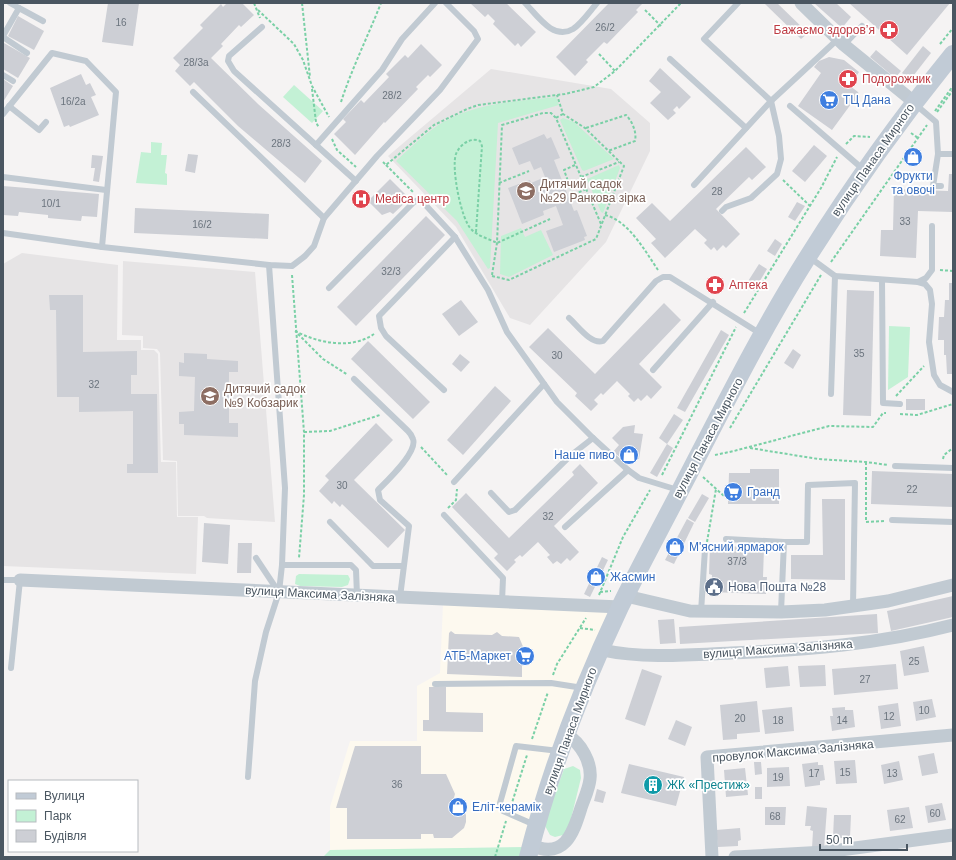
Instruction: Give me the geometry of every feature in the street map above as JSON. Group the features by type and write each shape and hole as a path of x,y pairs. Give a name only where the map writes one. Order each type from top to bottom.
{"main road":[{"name":"вулиця Панаса Мирного","path":"530,851 564,743 584,689 623,601 680,491 762,335 808,256 864,170 914,102 946,50"}],"street":[{"path":"801,3 841,42 914,102"},
{"name":"вулиця Максима Залізняка","path":"20,580 593,606 623,601 701,612 781,612 824,610 888,601 953,585"},
{"name":"вулиця Максима Залізняка","path":"602,650 624,654 659,656 774,651 853,645 953,626"},
{"name":"провулок Максима Залізняка","path":"712,857 707,757 953,735"},
{"path":"530,851 555,850 568,843 573,834 590,779 586,758 576,740 564,743"},
{"path":"735,857 825,852 953,835"}],"lane":[{"path":"10,3 42,21"},
{"path":"316,144 382,70 402,39 435,3"},
{"path":"3,233 102,247 269,265 292,266 305,256 314,246 324,218 377,156 440,90 478,39 474,31 446,3"},
{"path":"525,3 550,28 565,32 574,28 596,3"},
{"path":"722,211 726,207 751,198 777,174 781,159 779,136 771,101 704,39 738,3"},
{"path":"19,8 3,36 27,53"},
{"path":"262,26 229,56 230,65 234,71 356,182"},
{"path":"694,185 771,101 862,26"},
{"path":"3,114 52,52 86,61 116,92 102,247"},
{"path":"670,59 746,128"},
{"path":"3,75 13,81"},
{"path":"193,92 324,218"},
{"path":"914,102 936,122 938,130 938,154 933,186 941,186"},
{"path":"9,106 39,130 46,122"},
{"path":"790,106 864,170"},
{"path":"938,154 953,154"},
{"path":"3,177 106,190"},
{"path":"329,288 414,202 420,199 455,237 488,290 507,332 557,402 628,470 640,478 680,491"},
{"path":"918,282 926,278 932,270 932,226"},
{"path":"444,390 386,336 381,328 378,316 455,237"},
{"path":"808,256 835,276 918,282 925,284 930,290 931,359 934,375 940,385 953,392"},
{"path":"248,777 255,681 266,632 279,592 286,488 269,265"},
{"path":"831,394 835,276"},
{"path":"569,318 593,340 598,343 603,341 656,281 663,277 670,277 679,280 762,335"},
{"path":"882,280 884,403 900,404"},
{"path":"653,370 713,302"},
{"path":"354,379 408,431 413,439 414,444 402,467 378,490 380,500 409,526 402,566 400,597"},
{"path":"454,482 544,384"},
{"path":"491,493 509,512 515,510 570,456 593,438"},
{"path":"895,466 953,468"},
{"path":"565,527 628,470"},
{"path":"726,539 807,542 808,485 855,483 853,606"},
{"path":"444,516 503,578 502,602"},
{"path":"892,520 953,522"},
{"path":"330,522 373,566 402,566"},
{"path":"781,612 784,542"},
{"path":"701,612 705,549"},
{"path":"256,558 279,592"},
{"path":"282,565 351,565 356,570 357,595"},
{"path":"3,580 20,580 11,668"},
{"path":"435,684 551,683 584,689"},
{"path":"537,826 502,811 500,803 516,746 564,743"}],"path":[{"path":"254,3 258,10 262,26"},
{"path":"302,3 311,82"},
{"path":"337,121 355,61 363,48 381,3"},
{"path":"386,165 434,125 467,109 491,102 557,95 594,87 615,71 661,26 681,3"},
{"path":"258,10 294,44 303,60 312,86 316,122 320,130 316,144"},
{"path":"645,10 661,26"},
{"path":"946,50 953,28"},
{"path":"599,54 615,71"},
{"path":"312,86 326,111 332,127 332,139 337,150 358,169 365,170"},
{"path":"727,434 826,269 953,86"},
{"path":"931,118 953,90"},
{"path":"492,276 509,280 596,239 624,166 585,128 563,114 557,95"},
{"path":"488,290 492,276 497,243 502,125 543,113 552,113 556,118 601,225"},
{"path":"556,118 563,114"},
{"path":"585,128 626,115 630,119 636,136 635,141 608,151"},
{"path":"495,857 557,664 593,606 623,537 654,483 661,477 740,320 821,188 841,149 854,136 869,138 874,132"},
{"path":"476,232 482,146 480,141 472,139 464,143 456,154 455,166 458,197 466,222 472,230 497,243"},
{"path":"377,156 420,199"},
{"path":"581,177 619,162"},
{"path":"575,164 564,170 573,194 586,189"},
{"path":"499,184 529,171"},
{"path":"777,174 810,206"},
{"path":"605,215 615,218 637,240 663,277"},
{"path":"497,243 550,219"},
{"path":"292,266 295,331 304,432 304,495 298,565"},
{"path":"932,270 953,271"},
{"path":"295,331 312,339 346,344 361,341 373,335 381,328"},
{"path":"295,331 323,359 354,379"},
{"path":"715,455 748,448 829,426 873,427 890,403 931,359"},
{"path":"897,414 917,415 953,404"},
{"path":"304,432 330,432 389,412"},
{"path":"883,413 890,413"},
{"path":"413,439 454,482 457,488 456,500 444,516"},
{"path":"712,460 719,448"},
{"path":"748,448 818,459 866,462 895,466"},
{"path":"942,468 944,455 953,448"},
{"path":"866,462 866,522 892,520"},
{"path":"701,481 706,472"},
{"path":"703,477 725,497"},
{"path":"705,549 716,489"}],"shaded area":[{"name":"Дитячий садок №29 Ранкова зірка","path":"491,69 611,89 650,123 650,151 606,242 530,325 510,318 456,227 388,156"},
{"path":"22,253 118,265 117,340 141,340 141,350 154,350 158,354 161,462 176,462 177,517 198,517 196,574 3,566 3,264"},
{"path":"123,261 255,272 275,522 207,518 204,516 178,516 177,461 163,460 160,353 157,349 143,348 143,336 122,335"},
{"path":"443,604 612,612 526,847 330,850 330,807 350,741 417,741 417,686 440,673"}],"green space":[{"path":"294,85 323,111 312,123 283,97"},
{"path":"556,97 559,105 498,123 490,268 488,269 457,221 396,161 430,131 459,115 490,105"},
{"path":"563,118 574,122 614,159 584,171 582,170 560,120"},
{"path":"151,142 162,143 161,155 167,155 165,173 167,174 167,185 136,183 141,152 151,153"},
{"path":"619,165 620,168 603,213 601,212 587,179"},
{"path":"521,228 525,237 541,230 553,255 509,277 500,274 501,236"},
{"path":"889,326 910,327 908,377 888,390"},
{"path":"299,574 348,575 350,579 348,585 342,587 300,586 295,584 296,576"},
{"path":"573,766 580,770 581,778 569,827 563,835 555,837 550,835 544,824 564,769"},
{"path":"526,847 523,857 323,857 330,850"}],"building":[{"path":"108,3 139,3 133,46 102,42"},
{"path":"227,3 242,3 254,15 241,27 239,25 221,44 223,46 211,58 258,104 322,161 305,183 238,126 194,82 190,86 175,71 180,65 173,58 203,28 200,25 221,4 223,7"},
{"path":"470,3 506,3 536,32 521,47 518,43 515,46 493,24 495,21 488,14 485,17"},
{"path":"609,3 643,3 636,10 638,12 607,44 604,42 586,60 588,62 575,76 556,57"},
{"path":"764,3 777,3 808,33 801,39"},
{"path":"814,3 836,3 851,17 842,28"},
{"path":"849,3 950,3 907,55"},
{"path":"18,16 44,31 34,50 8,36"},
{"path":"4,43 30,58 18,78 3,69"},
{"path":"421,44 442,65 430,77 428,75 416,87 418,89 385,123 384,122 355,155 334,134 346,122 343,119 361,100 364,103 389,77 386,74 405,55 408,58"},
{"path":"923,46 931,53 910,80 902,73"},
{"path":"876,50 901,71 895,78 870,57"},
{"path":"829,57 844,60 859,72 850,86 858,92 860,97 853,106 851,104 832,130 798,106 821,73 814,67 819,61"},
{"path":"660,68 691,97 679,109 677,106 673,110 676,113 668,120 650,103 661,92 649,81"},
{"path":"81,74 86,85 90,83 96,95 91,97 99,115 70,127 69,125 64,127 50,88"},
{"path":"3,79 13,86 3,102"},
{"path":"544,134 547,139 551,137 560,158 554,160 574,211 577,210 587,236 584,237 585,240 554,252 546,231 563,225 556,206 543,211 544,215 522,224 508,188 530,180 531,183 545,177 541,167 534,170 530,161 519,165 512,148"},
{"path":"814,145 827,156 805,182 792,171"},
{"path":"746,147 766,167 752,180 749,177 716,209 740,234 726,248 723,245 717,251 714,247 711,250 704,243 707,240 695,229 665,258 651,243 656,239 636,218 652,203 670,221"},
{"path":"188,154 198,155 195,173 185,171"},
{"path":"92,155 103,156 99,182 93,181 95,168 91,168"},
{"path":"949,174 953,174 953,212 918,211 916,258 880,256 881,230 893,230 894,189 948,191"},
{"path":"390,179 407,196 408,200 393,214 390,212 382,215 368,201"},
{"path":"3,186 99,194 97,217 82,216 81,221 48,218 48,215 19,212 18,216 3,215"},
{"path":"797,202 805,206 795,221 788,217"},
{"path":"135,208 269,214 268,239 134,233"},
{"path":"426,216 445,235 356,326 337,307"},
{"path":"775,239 782,244 775,256 767,251"},
{"path":"759,264 767,269 754,291 745,286"},
{"path":"949,283 953,283 953,374 947,374 946,355 944,355 944,340 938,340 939,317 944,317 945,300 949,300"},
{"path":"847,290 874,291 871,416 843,415"},
{"path":"49,295 83,295 83,352 137,351 137,375 131,375 131,394 157,394 158,473 127,473 127,464 133,464 133,411 79,412 79,397 57,397 56,310 50,310"},
{"path":"461,300 478,322 459,336 442,314"},
{"path":"664,303 681,320 639,364 662,387 651,399 647,395 641,401 638,398 634,402 628,396 630,394 617,381 603,395 601,393 594,400 598,404 591,411 575,396 577,393 529,347 548,328 595,374"},
{"path":"721,330 729,335 685,412 677,408"},
{"path":"368,341 430,402 413,419 351,359"},
{"path":"793,349 801,355 793,369 784,363"},
{"path":"184,353 207,354 207,359 238,361 238,372 229,372 229,423 238,423 238,437 184,435 184,424 179,424 179,412 194,411 195,377 179,376 179,362 184,363"},
{"path":"460,354 470,362 461,372 452,364"},
{"path":"495,386 511,401 463,455 447,440"},
{"path":"906,399 925,399 925,410 906,410"},
{"path":"674,414 683,420 667,444 659,438"},
{"path":"376,423 393,440 354,480 405,530 388,548 342,504 340,507 334,501 332,504 319,491 329,480 325,476"},
{"path":"635,425 634,433 643,434 639,459 623,459 613,452 619,445 612,438 623,427"},
{"path":"667,444 673,448 657,477 650,473"},
{"path":"580,464 598,483 554,526 579,552 570,561 567,558 561,564 557,561 553,564 547,557 550,555 538,542 522,557 520,555 514,560 516,562 507,571 494,558 498,554 452,507 466,493 509,538 574,475 572,472"},
{"path":"750,469 779,469 779,504 728,504 729,473 750,473"},
{"path":"872,471 953,474 953,507 871,504"},
{"path":"702,494 709,498 695,522 688,518"},
{"path":"822,499 845,499 845,580 791,579 791,555 823,555"},
{"path":"687,519 694,523 674,564 665,560"},
{"path":"204,523 230,525 228,564 202,562"},
{"path":"238,543 252,543 251,573 237,573"},
{"path":"710,545 764,548 763,577 767,577 766,594 711,592 712,575 709,574"},
{"path":"602,557 608,560 590,597 584,594"},
{"path":"953,596 953,617 891,631 887,611"},
{"path":"877,614 878,633 680,644 679,627"},
{"path":"674,619 676,643 660,644 658,620"},
{"path":"451,631 455,634 492,635 497,632 502,636 519,637 527,656 527,661 522,666 522,677 447,674 449,633"},
{"path":"924,646 929,672 904,676 900,651"},
{"path":"896,664 898,689 834,695 832,669"},
{"path":"825,665 826,686 800,687 798,666"},
{"path":"788,666 790,686 766,688 764,668"},
{"path":"642,669 662,676 645,726 625,719"},
{"path":"429,687 446,687 446,712 483,713 483,732 423,731 423,720 429,720"},
{"path":"932,699 936,717 916,721 913,702"},
{"path":"757,701 760,732 737,734 737,739 723,740 720,705"},
{"path":"898,703 901,726 881,729 878,706"},
{"path":"792,707 794,731 765,734 762,710"},
{"path":"845,707 845,710 853,710 855,727 832,731 830,716 833,716 832,708"},
{"path":"676,720 692,727 685,746 668,739"},
{"path":"355,746 421,746 421,774 446,774 455,794 453,801 460,804 466,815 464,828 452,838 434,838 433,834 421,834 421,839 347,839 347,808 336,808"},
{"path":"934,753 938,773 922,776 918,756"},
{"path":"855,760 857,783 836,784 834,761"},
{"path":"899,761 903,780 884,784 881,765"},
{"path":"754,762 761,762 762,774 755,775"},
{"path":"818,762 818,765 823,765 825,780 820,781 820,785 805,787 802,764"},
{"name":"ЖК «Престиж»","path":"629,764 684,777 676,806 621,793"},
{"path":"789,767 790,786 767,787 767,768"},
{"path":"745,768 748,795 726,797 724,770"},
{"path":"755,787 762,787 762,799 755,799"},
{"path":"597,789 606,792 603,803 594,801"},
{"path":"942,803 946,820 928,823 925,806"},
{"path":"807,806 827,808 824,849 812,848 813,831 810,830 811,826 805,826"},
{"path":"765,807 786,807 785,825 765,825"},
{"path":"909,807 913,828 890,831 887,810"},
{"path":"834,815 851,815 850,838 833,838"},
{"path":"740,828 741,840 738,841 738,846 718,847 716,830"}],"place":[{"name":"Бажаємо здоровʼя","path":"889,30"},
{"name":"Подорожник","path":"848,79"},
{"name":"ТЦ Дана","path":"829,100"},
{"name":"Фрукти та овочі","path":"913,157"},
{"name":"Дитячий садок №29 Ранкова зірка","path":"526,191"},
{"name":"Medica центр","path":"361,199"},
{"name":"Аптека","path":"715,285"},
{"name":"Дитячий садок №9 Кобзарик","path":"210,396"},
{"name":"Наше пиво","path":"629,455"},
{"name":"Гранд","path":"733,492"},
{"name":"М'ясний ярмарок","path":"675,547"},
{"name":"Жасмин","path":"596,577"},
{"name":"Нова Пошта №28","path":"714,587"},
{"name":"АТБ-Маркет","path":"525,656"},
{"name":"ЖК «Престиж»","path":"653,785"},
{"name":"Еліт-керамік","path":"458,807"}]}
